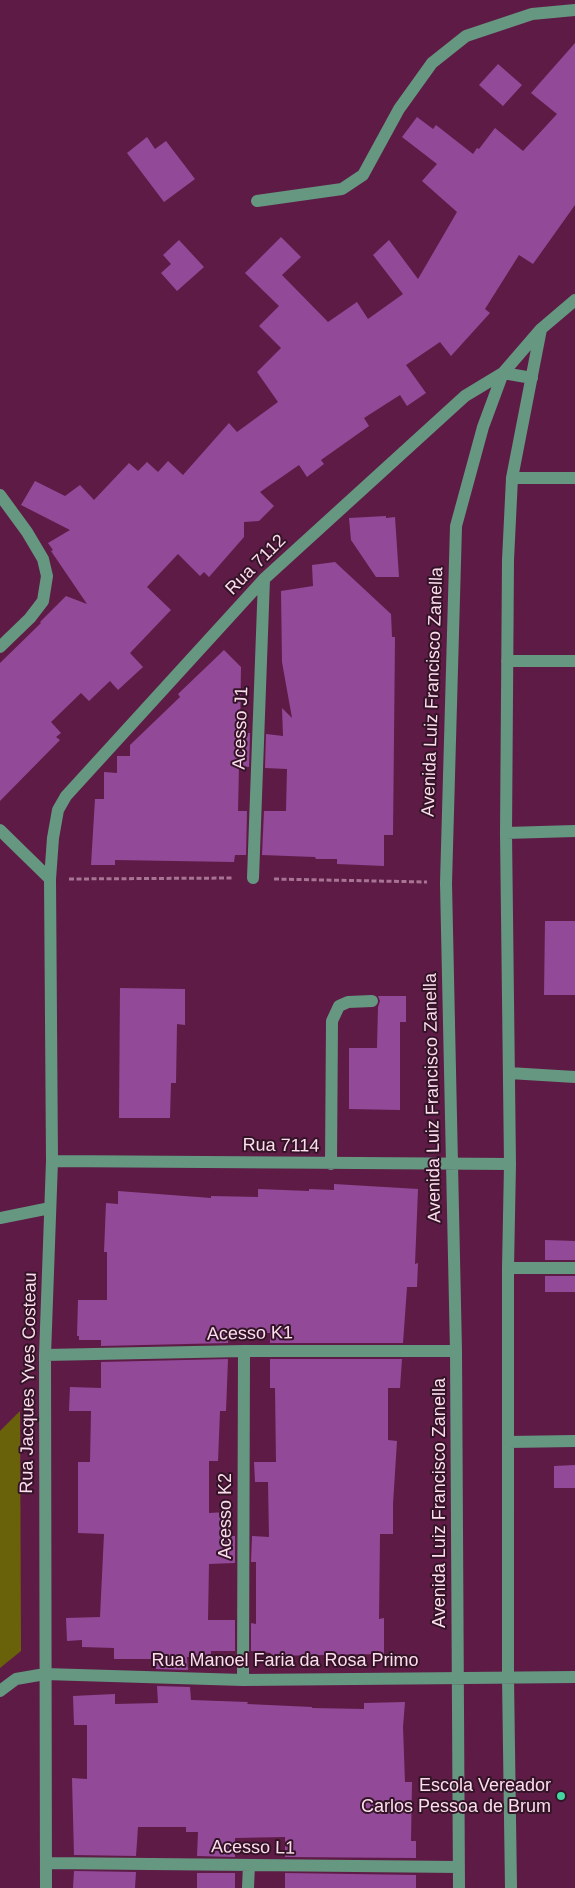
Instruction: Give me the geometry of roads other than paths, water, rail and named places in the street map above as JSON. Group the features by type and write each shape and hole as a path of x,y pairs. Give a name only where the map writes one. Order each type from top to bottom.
{"street":[{"path":"257,201 342,189 362,175 399,108 426,71 432,63 466,36 532,14 575,10"},
{"name":"Avenida Luiz Francisco Zanella","path":"459,1888 456,1351 446,883 456,526 484,426 503,373 541,329 575,300"},
{"path":"512,1888 508,1678 510,1073 506,832 508,560 512,478 541,329"},
{"path":"503,373 532,378"},
{"name":"Rua 7112","path":"53,838 58,810 66,796 264,579 465,396 503,373"},
{"path":"512,478 575,478"},
{"path":"0,495 28,532 42,559 47,576 43,601 30,618 0,647"},
{"name":"Acesso J1","path":"253,878 264,579"},
{"path":"508,661 575,661"},
{"path":"0,830 50,879"},
{"path":"506,832 575,831"},
{"name":"Rua Jacques Yves Costeau","path":"46,1888 45,1356 52,1161 50,879 53,838"},
{"path":"330,1164 332,1021 340,1006 348,1002 372,1001"},
{"path":"510,1073 575,1077"},
{"name":"Rua 7114","path":"52,1161 510,1164"},
{"path":"0,1218 50,1208"},
{"path":"508,1268 575,1268"},
{"name":"Acesso K1","path":"45,1356 244,1352 456,1351"},
{"name":"Acesso K2","path":"243,1680 244,1352"},
{"path":"508,1442 575,1441"},
{"name":"Rua Manoel Faria da Rosa Primo","path":"0,1691 16,1679 45,1674 243,1680 575,1677"},
{"name":"Acesso L1","path":"47,1863 459,1867"},
{"path":"248,1888 249,1865"}],"place":[{"name":"Escola Vereador Carlos Pessoa de Brum","path":"561,1796"}]}
